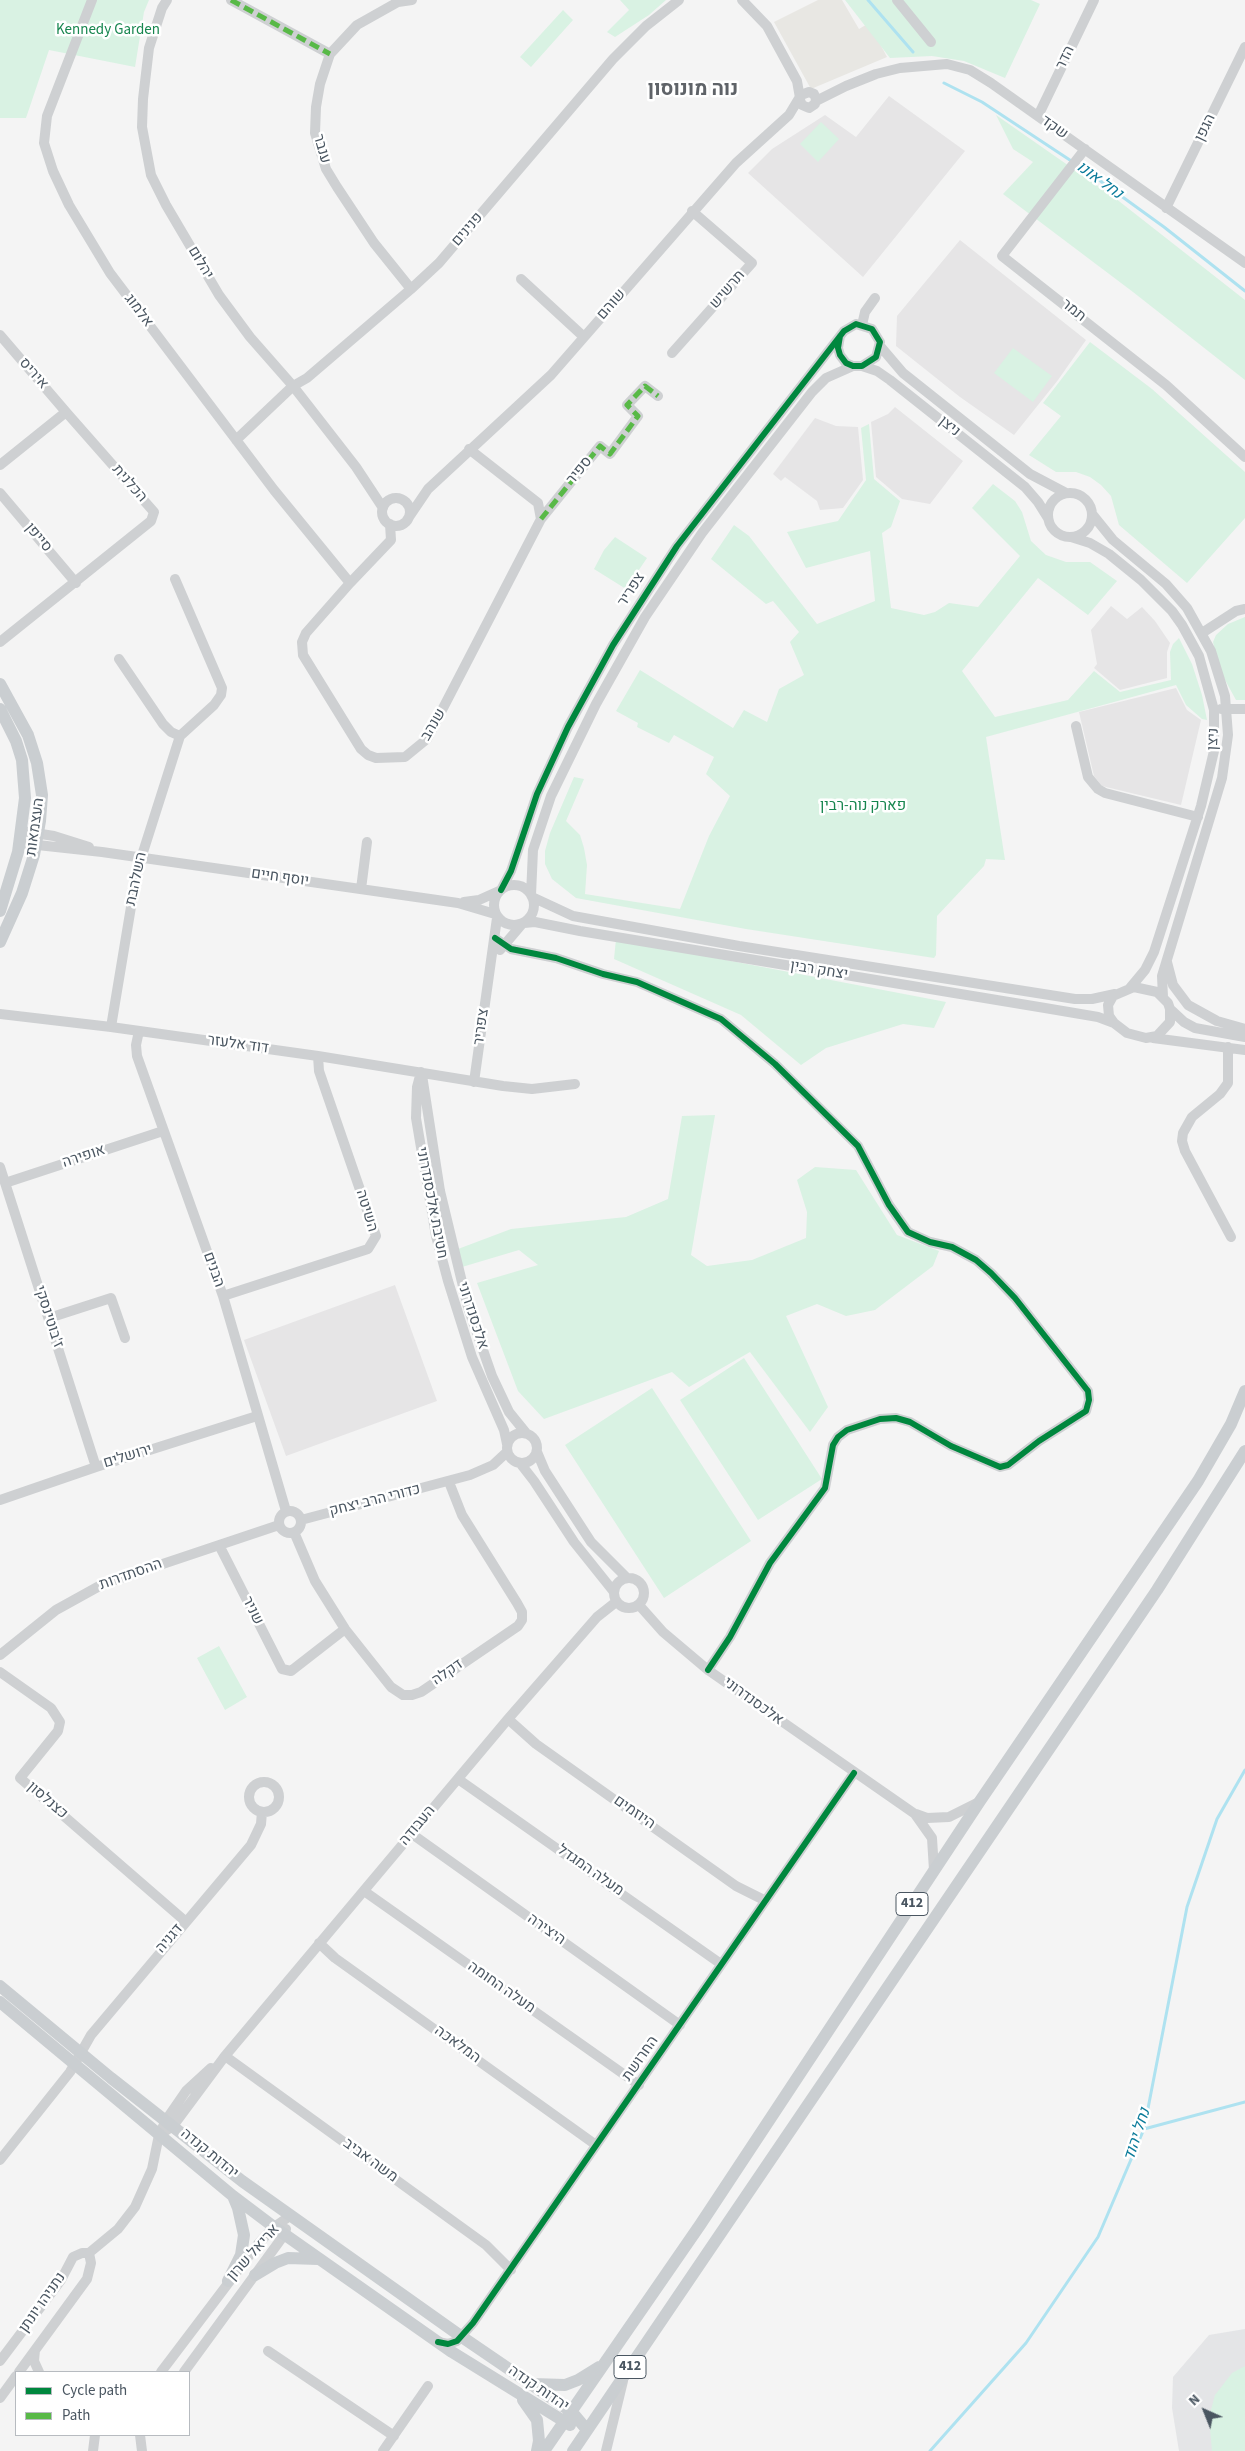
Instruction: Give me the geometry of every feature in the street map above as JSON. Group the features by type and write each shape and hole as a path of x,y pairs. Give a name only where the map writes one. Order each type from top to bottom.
{"main road":[{"name":"העצמאות","path":"0,684 20,718 33,748 42,795 36,846 22,893 0,942"},
{"name":"העצמאות","path":"0,708 16,741 22,760 25,798 21,837 0,911"},
{"name":"412","path":"544,2451 609,2358 980,1801 1198,1481 1231,1424 1245,1391"},
{"name":"412","path":"572,2451 1157,1590 1245,1451"},
{"name":"יהדות קנדה","path":"0,1986 169,2123 290,2216 572,2412 587,2430"},
{"name":"יהדות קנדה","path":"0,2002 233,2196 274,2227 438,2342 512,2390 564,2422 587,2430"},
{"path":"228,2281 241,2255 244,2235 238,2208 233,2196"},
{"path":"254,2275 288,2258 308,2257 321,2260"},
{"path":"530,2384 555,2386 573,2382 594,2371 609,2358"},
{"path":"512,2390 528,2406 537,2420 539,2441 537,2451"}],"street":[{"name":"אלמוג","path":"92,0 47,116 44,143 69,204 110,273 274,490 350,583"},
{"name":"יהלום","path":"167,0 162,8 149,48 143,99 142,127 151,175 166,205 219,295 250,337 293,386 369,486 383,508"},
{"path":"231,0 330,54"},
{"name":"ענבר","path":"411,289 374,243 326,169 315,133 316,107 320,84 330,54 357,25 398,2 412,0"},
{"name":"פנינים","path":"236,440 293,386 307,378 411,289 468,230 613,59 646,26 680,0"},
{"path":"742,0 767,26 807,99"},
{"path":"897,0 932,42"},
{"name":"הדר","path":"1038,116 1094,0"},
{"name":"הגפן","path":"1166,208 1245,47"},
{"name":"שקד","path":"900,68 947,64 970,70 991,82 1245,263"},
{"name":"שוהם","path":"407,520 428,489 551,375 736,163 807,99 831,93 876,74 900,68"},
{"name":"תמר","path":"1085,149 1002,256 1166,384 1245,457"},
{"name":"תרשיש","path":"672,353 752,263 692,212"},
{"path":"521,279 584,337"},
{"path":"862,325 865,312 875,298"},
{"path":"862,325 876,334 880,346 874,360 858,366 840,355 838,348 840,336 850,326 862,325"},
{"name":"איריס","path":"0,335 66,412"},
{"name":"צפריר","path":"500,890 511,871 530,811 553,758 597,672 628,620 694,523 840,336"},
{"name":"ניצן","path":"880,346 902,373 1030,474 1066,493"},
{"name":"צפריר","path":"532,896 533,850 551,796 596,704 637,631 683,559 812,392 826,378 858,366"},
{"name":"ניצן","path":"858,366 877,372 890,380 1025,487 1038,502 1048,518"},
{"name":"ספיר","path":"542,519 600,446 610,454 638,416 627,406 646,386 658,396"},
{"path":"0,465 66,412"},
{"name":"הכלנית","path":"0,642 151,521 154,512 66,412"},
{"path":"469,449 538,503 542,519"},
{"name":"יהלום","path":"369,486 391,499"},
{"name":"שוהם","path":"403,500 428,489"},
{"name":"סייפן","path":"0,493 76,583"},
{"path":"1066,493 1082,497 1088,502 1092,514 1087,530 1071,538 1058,534 1051,527 1048,509 1052,502 1066,493"},
{"path":"391,499 403,500 410,511 407,520 399,525 390,524 383,517 383,508 391,499"},
{"name":"ניצן","path":"1092,514 1113,540 1176,594 1202,633 1216,664 1226,708 1227,744 1220,786 1167,956 1161,983 1163,997"},
{"name":"שנהב","path":"390,524 391,540 306,633 302,642 303,655 364,752 376,758 405,757 427,739 542,519"},
{"name":"ניצן","path":"1071,538 1090,543 1109,554 1141,580 1172,612 1182,625 1199,656 1214,710 1215,736 1212,765 1198,817 1154,952 1145,970 1130,988"},
{"name":"השלהבת","path":"111,1027 133,888 140,858 180,736 214,705 221,695 222,688 175,579"},
{"path":"1202,633 1236,611 1245,609"},
{"path":"119,659 163,724 180,736"},
{"path":"1214,710 1226,708 1245,709"},
{"path":"1076,726 1088,777 1098,789 1105,793 1198,817"},
{"name":"יוסף חיים","path":"21,837 39,833 65,839 102,852"},
{"name":"יוסף חיים","path":"21,837 36,846 102,852 458,902 496,916"},
{"path":"361,889 367,842"},
{"path":"517,885 532,896 534,906 532,913 523,924 507,925 496,916 493,903 500,890 507,886 517,885"},
{"name":"יוסף חיים","path":"458,902 479,900 500,890"},
{"name":"יצחק רבין","path":"532,896 558,910 580,918 739,946 1075,998 1092,999 1115,994"},
{"name":"צפריר","path":"474,1082 491,972 496,916"},
{"name":"יצחק רבין","path":"523,924 535,922 580,932 1098,1017 1114,1023"},
{"name":"צפריר","path":"491,972 503,945 523,924"},
{"path":"495,938 511,949 556,958 603,974 637,982 721,1019 775,1064 858,1146 889,1205 908,1232 930,1242 952,1247 976,1260 991,1273 1014,1298 1088,1391 1090,1400 1086,1411 1039,1441 1008,1465 1000,1467 951,1446 910,1422 896,1418 880,1419 847,1430 838,1437 833,1445 825,1488 770,1563 730,1637 708,1670"},
{"path":"1167,956 1173,985 1188,1005 1218,1021 1245,1029"},
{"path":"1245,1037 1195,1028 1184,1022 1170,1009 1163,997 1150,989 1130,988 1115,994 1109,1001 1107,1010 1114,1023 1127,1033 1245,1050"},
{"path":"1150,1037 1157,1036 1167,1027 1170,1022 1170,1009"},
{"name":"דוד אלעזר","path":"0,1014 111,1027 318,1056 474,1082 532,1088 575,1084"},
{"name":"הבנים","path":"139,1031 136,1044 137,1056 223,1296 286,1511"},
{"path":"1228,1047 1228,1083 1220,1094 1192,1117 1183,1134 1182,1142 1231,1237"},
{"name":"השיטה","path":"223,1296 368,1249 376,1236 319,1071 318,1056"},
{"name":"חטיבת אלכסנדרוני","path":"421,1072 440,1191"},
{"name":"חטיבת אלכסנדרוני","path":"421,1072 416,1087 416,1118 436,1236 472,1357 504,1430 507,1448"},
{"name":"אופירה","path":"5,1183 163,1131"},
{"name":"ז'בוטינסקי","path":"0,1167 96,1467"},
{"name":"אלכסנדרוני","path":"440,1191 460,1278 483,1353 509,1412 526,1433"},
{"path":"49,1318 111,1298 125,1338"},
{"name":"ירושלים","path":"0,1500 96,1467 257,1416"},
{"path":"470,1476 493,1465 507,1448 512,1436 526,1433 537,1442 537,1452 545,1471 591,1542 627,1578 638,1580 644,1587 644,1597 639,1605 624,1608 574,1542 534,1481 507,1448"},
{"path":"449,1482 518,1462 529,1462 537,1452"},
{"name":"כדורי הרב יצחק","path":"301,1520 449,1482"},
{"name":"דקלה","path":"294,1532 315,1581 345,1629 391,1687 403,1695 412,1695 421,1692 518,1626 522,1620 522,1612 470,1531 449,1482"},
{"path":"286,1511 296,1512 301,1520 299,1529 294,1532 285,1532 279,1525 280,1517 286,1511"},
{"name":"ההסתדרות","path":"0,1655 39,1622 77,1596 103,1584 279,1525"},
{"name":"שניר","path":"219,1545 282,1669 291,1671 345,1629"},
{"path":"615,1597 618,1582 627,1578"},
{"name":"העבודה","path":"160,2135 508,1719 615,1597"},
{"name":"אלכסנדרוני","path":"639,1605 663,1632 708,1670 854,1772"},
{"name":"כצנלסון","path":"0,1672 51,1708 60,1722 58,1731 20,1778 185,1922"},
{"name":"היוזמים","path":"508,1719 536,1744 736,1886 764,1900"},
{"path":"854,1772 915,1814 927,1818 950,1817 960,1814 980,1801"},
{"name":"החרושת","path":"462,2337 511,2270 764,1900 854,1772"},
{"name":"מעלה המגדל","path":"458,1779 721,1964"},
{"name":"דגניה","path":"0,2160 74,2064 90,2035 251,1845 258,1834 262,1812"},
{"path":"915,1814 932,1838 934,1871"},
{"name":"היצירה","path":"412,1834 680,2025"},
{"name":"מעלה החומה","path":"364,1891 638,2085"},
{"name":"המלאכה","path":"319,1943 336,1958 596,2145"},
{"name":"משה אביב","path":"225,2056 486,2245 511,2270"},
{"name":"נתניהו יונתן","path":"0,2361 61,2280 73,2257 82,2253 89,2253 118,2229 135,2207 152,2168 160,2135"},
{"name":"אריאל שרון","path":"162,2371 228,2281 274,2227 290,2216"},
{"name":"אריאל שרון","path":"185,2371 284,2234 290,2216"},
{"name":"נתניהו יונתן","path":"20,2371 87,2279 91,2263 89,2253"},
{"path":"438,2342 452,2343 462,2337"},
{"path":"35,2350 34,2361 39,2371"},
{"path":"268,2351 394,2436"},
{"path":"606,2451 625,2374"},
{"path":"2,2396 15,2377"},
{"path":"383,2451 428,2386"},
{"path":"2,2396 15,2390"},
{"path":"141,2436 142,2451"}],"shaded area":[{"path":"818,0 842,0 859,29 869,23 887,57 811,89 774,22"},
{"path":"889,96 965,151 863,277 748,173 772,149 825,115 856,137"},
{"path":"960,240 1086,340 1058,380 1014,435 960,397 896,346 897,316"},
{"path":"895,407 963,461 930,504 902,499 876,477 871,422 888,414"},
{"path":"815,418 836,426 858,427 863,480 843,508 820,510 817,501 785,477 781,481 773,474"},
{"path":"1111,606 1127,619 1142,607 1155,621 1170,643 1167,652 1167,678 1120,690 1094,668 1097,664 1091,630"},
{"path":"1176,688 1187,710 1201,720 1181,805 1102,786 1094,776 1079,712"},
{"path":"395,1285 437,1401 286,1456 244,1340"},
{"path":"1245,2329 1245,2451 1179,2451 1172,2408 1173,2377 1209,2335"}],"green space":[{"name":"Kennedy Garden","path":"0,0 149,0 144,12 135,67 49,50 26,118 0,118"},
{"path":"620,0 666,0 649,15 615,37 607,32 629,10"},
{"path":"845,0 1031,0 1040,4 1005,78 964,61 932,56 890,58"},
{"path":"563,10 573,20 531,67 520,57"},
{"path":"996,115 1115,198 1245,300 1245,380 1133,292 1003,194 1033,162 1013,149"},
{"path":"821,122 839,139 818,162 800,144"},
{"path":"1090,342 1152,389 1245,472 1245,518 1187,583 1119,525 1111,496 1101,485 1090,477 1076,472 1056,472 1029,455 1061,416 1043,403"},
{"path":"1013,348 1052,376 1033,402 994,373"},
{"name":"פארק נוה-רבין","path":"869,424 874,479 900,501 891,527 882,533 891,608 924,615 935,612 949,603 978,607 1020,556 972,508 993,484 1015,501 1022,512 1031,541 1046,555 1066,562 1090,562 1117,581 1088,615 1038,578 962,671 995,717 1068,700 1094,671 1120,692 1171,680 1170,652 1173,644 1179,638 1192,664 1202,695 1207,720 1202,719 1186,705 1176,685 986,737 1005,860 986,859 984,866 937,916 936,955 934,958 746,929 576,898 552,879 545,864 545,851 550,833 574,777 584,779 566,821 580,835 584,848 587,865 585,894 680,909 709,836 730,796 706,774 714,757 674,735 669,743 637,727 638,723 616,711 640,670 733,728 744,710 767,722 779,689 804,675 790,642 799,632 773,601 766,604 711,559 734,525 749,536 817,624 875,601 870,551 806,568 787,532 838,521 866,480 861,428"},
{"path":"615,537 647,558 626,589 594,569 604,550"},
{"path":"1245,617 1245,700 1236,700 1219,669 1213,642 1216,635 1228,624"},
{"path":"616,939 946,1002 934,1028 903,1024 826,1048 801,1065 741,1015 614,959"},
{"path":"715,1115 691,1255 707,1266 752,1260 806,1238 807,1212 797,1180 815,1167 856,1170 897,1235 939,1251 933,1266 875,1310 846,1316 817,1304 786,1316 828,1407 810,1432 750,1352 689,1387 672,1372 544,1419 518,1391 477,1283 538,1265 519,1250 462,1267 458,1249 511,1229 626,1217 668,1199 682,1116"},
{"path":"744,1358 822,1479 758,1520 680,1400"},
{"path":"652,1388 751,1541 664,1598 565,1445"},
{"path":"219,1646 247,1697 225,1710 197,1658"},
{"path":"1245,2366 1245,2451 1212,2451 1209,2417 1215,2395 1232,2373"}],"waterway":[{"name":"נחל אונו","path":"868,0 913,52"},
{"name":"נחל אונו","path":"944,83 982,102 1088,172 1164,227 1245,291"},
{"name":"נחל יהוד","path":"930,2451 1026,2343 1098,2237 1144,2129 1187,1907 1217,1819 1245,1770"},
{"path":"1144,2129 1245,2102"}],"marked path":[{"path":"231,0 330,54"},
{"path":"541,519 600,446 610,454 638,416 627,405 645,386 658,396"}],"cycle path":[{"path":"501,890 511,871 537,794 568,727 613,645 677,546 844,331 856,324 872,329 880,342 876,357 862,366 853,366 846,363 840,355 838,348 840,336"},
{"path":"495,938 511,949 556,958 603,974 637,982 721,1019 775,1064 858,1146 889,1205 908,1232 930,1242 952,1247 976,1260 991,1273 1015,1298 1088,1391 1089,1400 1086,1411 1039,1441 1008,1465 1000,1467 951,1446 910,1422 896,1418 880,1419 847,1430 838,1437 833,1445 825,1488 770,1563 730,1637 708,1670"},
{"path":"438,2342 448,2344 457,2341 473,2323 854,1773"}],"district":[{"name":"נוה מונוסון","path":"693,91"}]}
